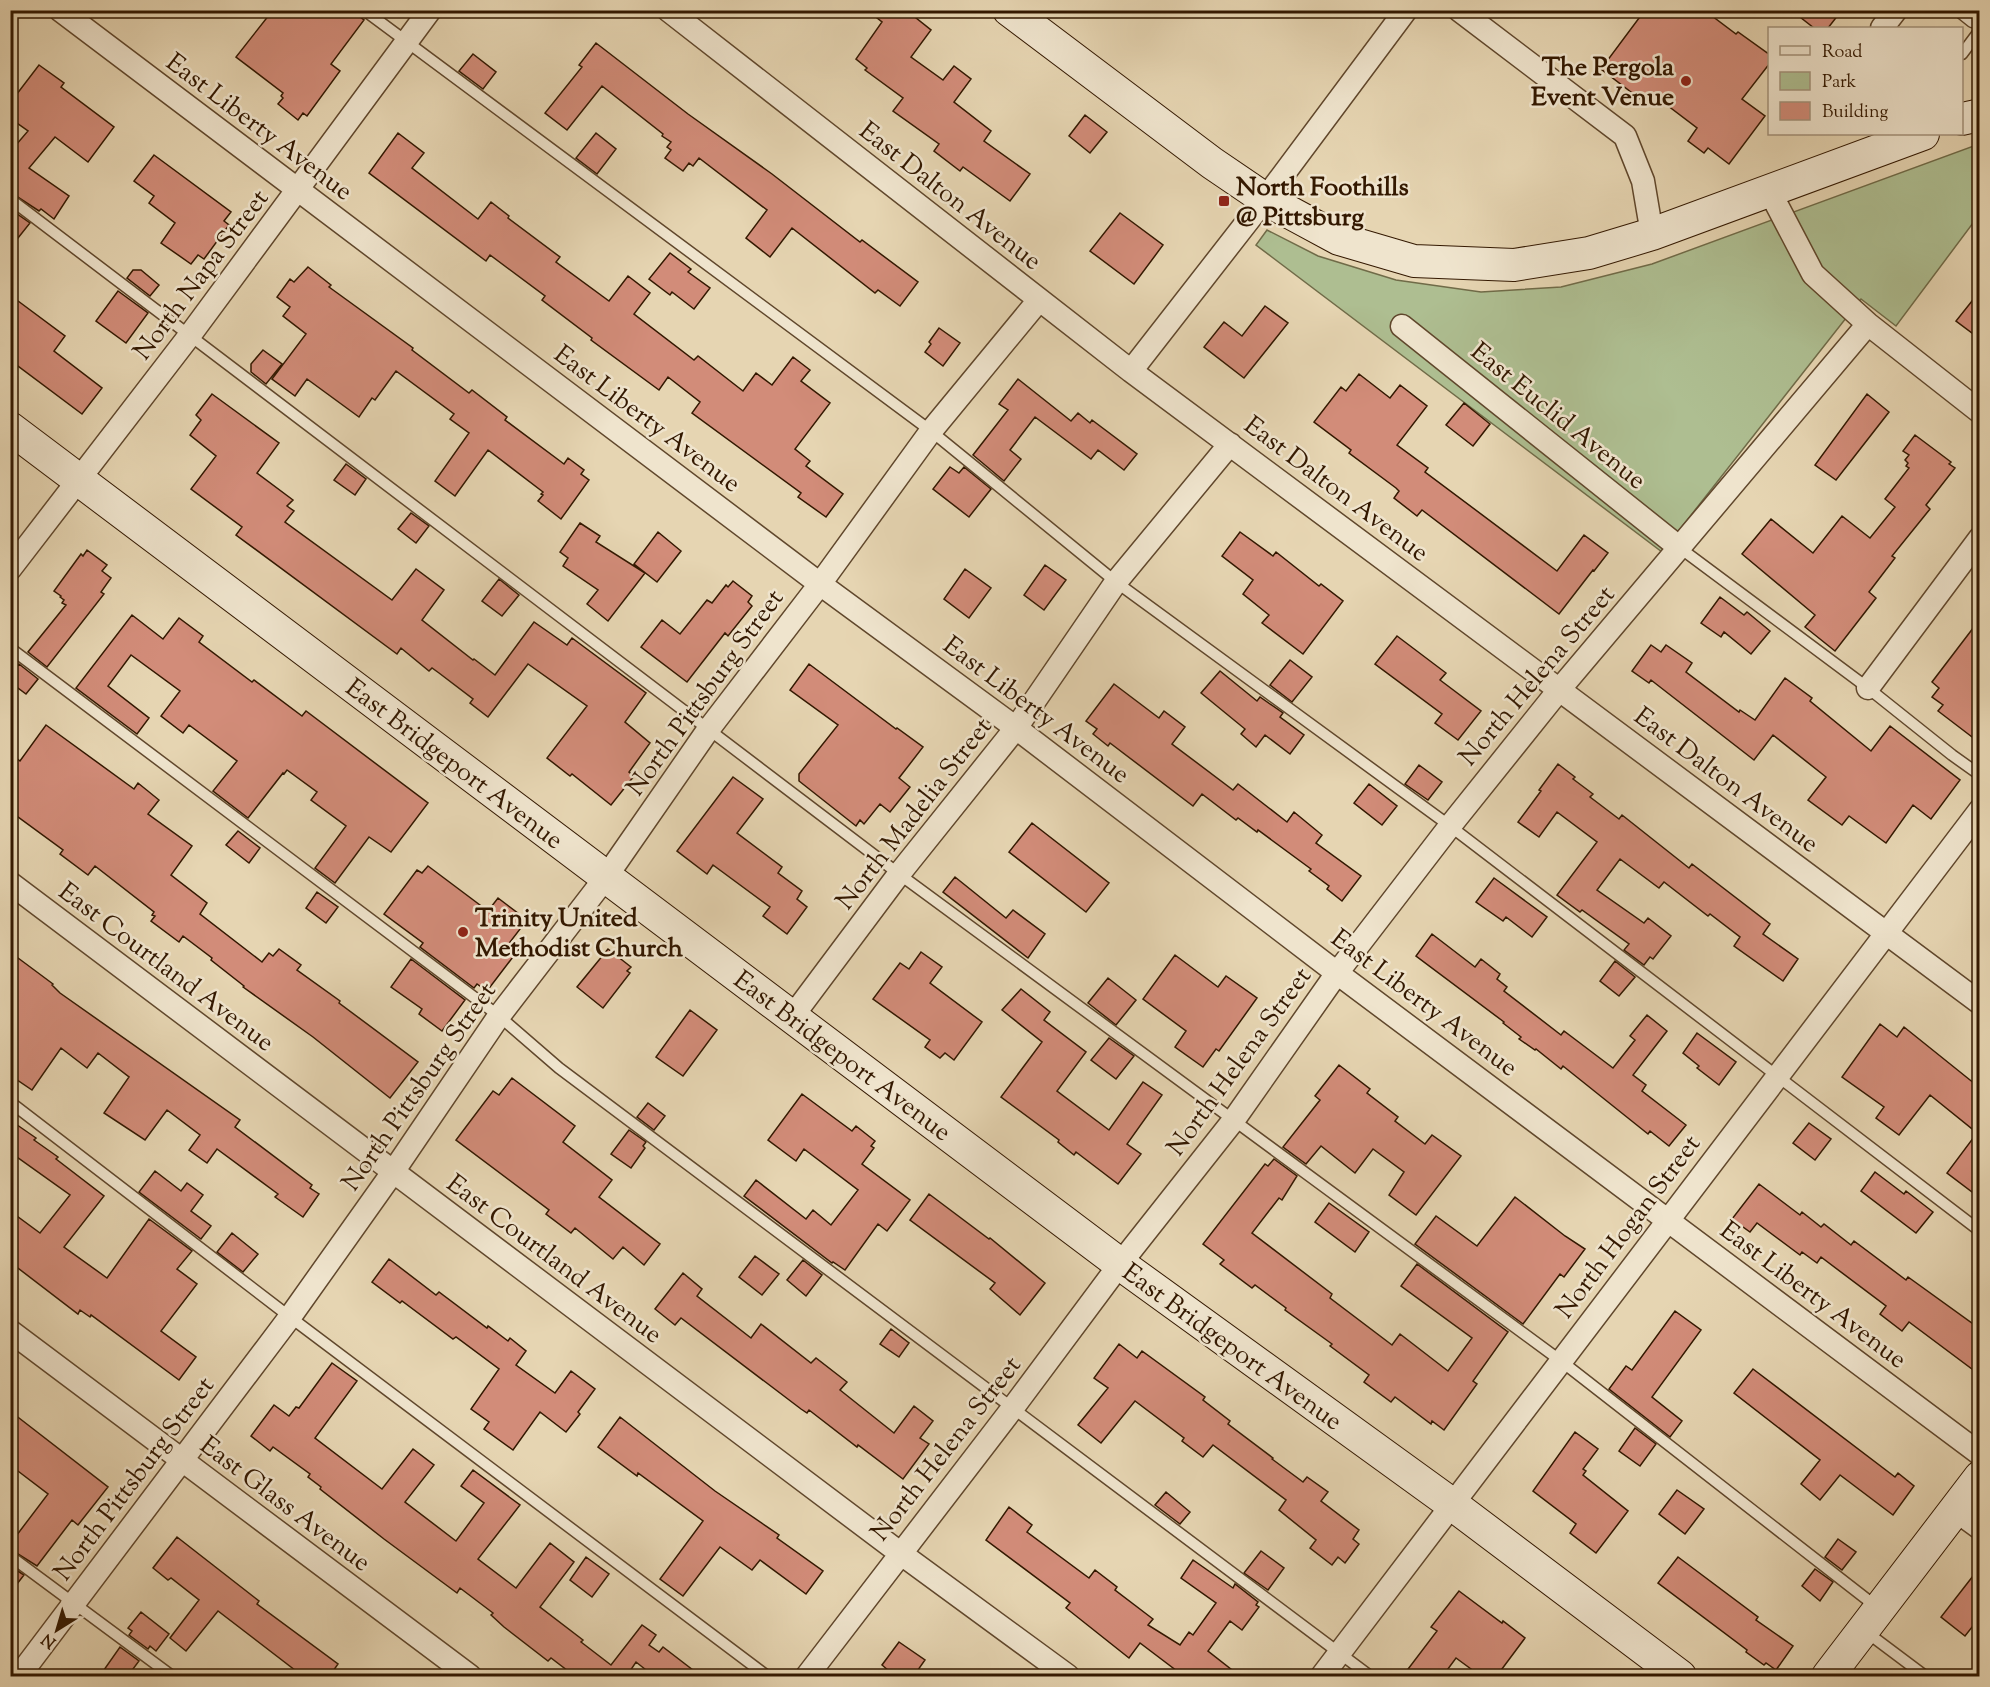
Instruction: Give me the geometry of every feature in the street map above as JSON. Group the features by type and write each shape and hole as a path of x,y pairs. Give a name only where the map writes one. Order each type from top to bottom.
{"street":[{"name":"East Liberty Avenue","path":"60,10 820,584 1016,728 1337,973 1980,1454"},
{"name":"North Napa Street","path":"10,569 80,481 190,335 430,10"},
{"name":"East Dalton Avenue","path":"668,10 1131,371 1980,1003"},
{"path":"1009,10 1212,163 1265,199 1339,239 1414,261 1514,265 1589,253 1652,234 1770,190 1890,139 1916,135"},
{"path":"1131,371 1265,199 1406,10"},
{"path":"1459,10 1625,136 1643,181 1652,234"},
{"path":"1883,27 1896,10"},
{"path":"1963,120 1980,115"},
{"path":"1770,190 1813,274 1868,324 1980,412"},
{"name":"North Pittsburg Street","path":"20,1677 73,1603 290,1317 393,1172 499,1016 606,877 708,729 820,584 931,431 1039,300"},
{"name":"North Helena Street","path":"807,1677 1120,1264 1233,1121 1337,973 1450,826 1559,690 1868,324"},
{"name":"East Euclid Avenue","path":"1402,326 1680,548"},
{"name":"East Bridgeport Avenue","path":"10,428 1120,1264 1452,1505 1680,1677"},
{"name":"North Madelia Street","path":"792,1017 899,874 1016,728 1116,582 1230,444"},
{"path":"1868,688 1980,538"},
{"name":"North Hogan Street","path":"1322,1677 1980,810"},
{"name":"East Courtland Avenue","path":"10,883 1068,1677"},
{"name":"East Glass Avenue","path":"10,1331 470,1677"},
{"path":"1828,1677 1871,1619 1967,1519 1980,1477"}],"lane":[{"path":"364,10 931,431 1116,582 1450,826 1980,1231"},
{"path":"1957,10 1977,27"},
{"path":"1963,52 1977,27 1980,12"},
{"path":"10,199 899,874 1561,1361 1871,1619 1925,1677"},
{"path":"1680,548 1980,775"},
{"path":"10,648 499,1016 559,1068 1370,1677"},
{"path":"10,1102 290,1317 767,1677"},
{"path":"10,1556 172,1677"}],"green space":[{"path":"1979,144 1979,215 1896,326 1861,299 1662,552 1256,245 1267,230 1318,256 1396,280 1481,292 1561,287 1652,264"}],"building":[{"path":"273,10 351,10 364,20 331,64 340,71 307,116 303,113 298,120 278,104 283,98 281,96 283,93 236,57"},
{"path":"867,10 906,10 931,30 911,57 943,80 954,66 971,79 954,102 991,131 984,141 1030,174 1010,201 963,167 960,171 934,151 939,144 893,111 903,98 865,70 867,68 856,59 882,22"},
{"name":"The Pergola Event Venue","path":"1645,10 1704,10 1736,34 1738,32 1768,54 1768,66 1742,99 1765,116 1729,164 1708,148 1704,153 1688,141 1697,128 1651,93 1644,102 1601,69"},
{"path":"1791,10 1842,10 1829,27 1813,27"},
{"path":"596,43 860,242 862,240 918,282 900,306 878,290 875,293 792,228 770,257 746,238 767,210 699,158 693,166 689,163 683,171 665,158 671,150 667,147 671,142 602,86 567,130 545,113 582,67 579,65"},
{"path":"473,54 496,72 483,89 459,71"},
{"path":"39,65 64,83 61,87 114,127 88,162 55,137 29,168 69,196 54,219 10,192 10,152 28,131 10,118 10,103"},
{"path":"1085,115 1107,132 1090,153 1069,136"},
{"path":"398,133 424,153 412,168 478,219 491,202 509,216 508,218 560,257 556,262 609,301 628,276 650,293 634,314 694,360 698,356 743,391 756,373 772,385 793,357 810,370 801,381 830,403 795,449 810,461 806,466 843,494 826,517 798,497 801,493 692,413 700,402 668,377 659,390 591,340 592,338 542,300 545,296 490,255 486,261 369,173"},
{"path":"596,133 616,149 597,174 576,158"},
{"path":"154,155 231,212 224,221 229,225 204,259 198,255 191,264 161,243 175,223 149,203 154,196 134,181"},
{"path":"10,209 30,223 10,248"},
{"path":"1120,213 1163,245 1134,284 1090,251"},
{"path":"670,253 691,269 688,272 710,288 694,309 672,292 670,295 649,279"},
{"path":"308,267 331,285 329,287 413,348 412,350 469,393 472,390 507,417 505,420 564,464 568,458 584,470 581,474 589,480 561,519 538,501 543,492 488,450 455,496 435,481 469,433 450,419 454,414 396,371 375,400 372,398 359,417 307,379 295,396 272,379 306,334 283,316 290,307 277,297 290,279 294,282"},
{"path":"133,270 141,270 159,285 150,296 127,278"},
{"path":"118,291 148,313 126,343 96,321"},
{"path":"1980,291 1980,339 1956,321"},
{"path":"10,295 65,336 54,351 102,388 82,414 10,360"},
{"path":"1265,306 1288,323 1244,378 1204,347 1224,322 1242,336"},
{"path":"939,328 960,343 943,366 925,352"},
{"path":"263,350 282,364 266,384 251,372 251,364"},
{"path":"1359,374 1390,398 1400,385 1427,406 1397,445 1428,468 1425,472 1557,571 1584,535 1608,553 1559,614 1422,510 1417,516 1394,498 1399,491 1396,488 1349,453 1351,450 1314,422 1341,387 1346,391"},
{"path":"1018,379 1071,421 1078,413 1090,423 1092,420 1137,454 1124,470 1098,450 1091,459 1035,417 1010,450 1021,459 1004,481 973,455 1008,410 999,404"},
{"path":"212,394 279,443 257,473 293,500 287,506 294,511 285,522 392,600 416,569 444,590 422,620 473,660 495,675 534,622 567,645 572,638 646,693 625,722 650,743 629,772 634,776 611,805 572,774 570,776 547,758 587,706 528,664 488,717 470,703 473,699 439,673 432,668 429,671 401,648 397,654 236,535 242,527 191,489 216,456 190,435 201,420 196,415"},
{"path":"1867,394 1889,412 1836,480 1815,465"},
{"path":"1464,403 1490,424 1473,446 1446,425"},
{"path":"1915,435 1951,462 1949,464 1955,468 1926,505 1930,509 1892,556 1895,558 1869,592 1876,598 1835,651 1805,627 1815,615 1742,554 1771,519 1813,553 1842,516 1870,538 1895,507 1885,499 1909,468 1905,460 1909,455 1903,451"},
{"path":"346,464 366,479 355,495 334,480"},
{"path":"950,467 959,473 964,467 991,489 969,517 933,489"},
{"path":"411,513 429,526 416,543 398,529"},
{"path":"580,523 600,536 596,542 645,573 608,621 587,604 598,590 563,566 568,558 560,552"},
{"path":"658,532 681,551 657,582 634,564"},
{"path":"1240,532 1273,556 1276,552 1319,586 1321,584 1343,601 1303,654 1262,623 1269,615 1243,594 1253,580 1222,556"},
{"path":"87,550 107,565 102,571 111,578 101,592 104,594 47,667 28,652 66,605 62,603 64,600 61,596 54,591 81,554 83,556"},
{"path":"1045,565 1066,580 1044,610 1024,595"},
{"path":"965,569 991,588 969,618 944,599"},
{"path":"499,579 519,595 502,616 482,601"},
{"path":"733,581 752,596 748,602 752,606 728,636 725,633 687,682 641,647 662,620 680,634 707,600 712,603 726,585 728,587"},
{"path":"1720,597 1744,615 1747,612 1770,631 1751,654 1724,632 1721,637 1701,623"},
{"path":"132,615 163,639 179,618 203,636 199,642 252,682 254,680 302,716 306,711 428,803 391,852 369,837 335,883 315,868 346,826 311,800 317,792 287,770 248,818 213,791 237,761 189,725 183,733 161,716 180,691 131,655 108,686 149,718 137,734 76,688"},
{"path":"1980,619 1980,743 1938,711 1943,705 1932,697 1939,688 1932,682"},
{"path":"1397,636 1446,673 1440,680 1481,711 1458,740 1435,723 1442,714 1375,664"},
{"path":"1651,645 1661,652 1666,645 1692,663 1686,672 1739,712 1740,710 1755,720 1785,678 1812,698 1810,701 1871,751 1890,726 1960,780 1931,819 1913,805 1886,843 1849,816 1842,825 1808,800 1826,777 1773,735 1754,760 1651,680 1649,683 1632,671"},
{"path":"1290,660 1312,677 1292,702 1270,685"},
{"path":"19,664 38,679 26,694 10,682 10,675"},
{"path":"809,664 923,747 899,778 910,787 890,812 880,804 864,824 860,820 856,826 799,781 799,774 838,725 790,690"},
{"path":"1220,671 1257,701 1260,697 1283,713 1280,717 1304,735 1290,754 1265,735 1256,747 1241,734 1245,729 1201,693"},
{"path":"1114,684 1159,718 1164,711 1185,727 1172,744 1233,790 1238,784 1287,822 1294,812 1322,835 1316,843 1361,876 1342,901 1327,889 1329,886 1309,871 1311,869 1258,830 1257,832 1238,818 1236,820 1202,794 1193,806 1110,743 1108,746 1093,734 1097,729 1086,721"},
{"path":"46,725 134,789 138,783 159,800 148,814 192,846 171,875 207,903 200,914 262,962 269,953 273,956 279,949 301,965 297,970 418,1062 390,1098 313,1037 243,987 211,960 212,958 183,936 179,942 151,921 155,916 152,915 154,912 95,866 88,875 60,854 63,850 10,811 10,753 20,761"},
{"path":"1558,764 1593,794 1590,797 1619,819 1622,815 1689,868 1692,864 1770,924 1763,934 1798,959 1783,981 1734,946 1740,937 1710,914 1708,916 1664,882 1659,888 1620,859 1597,890 1644,923 1648,918 1671,936 1653,959 1650,957 1644,965 1624,950 1629,944 1557,895 1597,842 1557,812 1539,837 1518,822"},
{"path":"1419,765 1442,782 1428,800 1405,784"},
{"path":"733,777 763,799 737,833 782,867 778,873 802,891 797,899 807,907 787,934 763,916 770,907 713,865 707,874 677,851"},
{"path":"1369,784 1397,806 1382,825 1354,803"},
{"path":"1032,823 1109,883 1086,912 1009,852"},
{"path":"238,831 260,848 249,863 226,845"},
{"name":"Trinity United Methodist Church","path":"428,866 488,911 498,898 527,920 510,942 519,949 487,991 477,984 474,988 420,947 423,943 384,914 417,870 422,873"},
{"path":"955,877 1006,918 1013,910 1045,934 1028,958 943,892"},
{"path":"1494,878 1547,917 1532,937 1506,917 1503,921 1476,902"},
{"path":"317,892 338,907 326,923 306,908"},
{"path":"1432,934 1475,967 1481,959 1500,974 1497,979 1507,987 1504,991 1561,1035 1564,1031 1613,1068 1635,1040 1630,1036 1647,1015 1667,1031 1633,1075 1646,1085 1642,1091 1686,1125 1669,1146 1650,1131 1648,1134 1563,1066 1561,1069 1519,1039 1521,1037 1504,1022 1416,956"},
{"path":"608,949 631,967 627,971 630,973 603,1008 577,987"},
{"path":"10,952 53,984 60,993 240,1120 235,1127 312,1185 310,1188 319,1194 303,1217 275,1197 278,1194 217,1149 207,1163 189,1150 200,1135 167,1110 145,1140 104,1113 129,1077 98,1053 87,1068 61,1048 32,1090 10,1075"},
{"path":"921,952 942,967 930,983 982,1022 954,1060 945,1053 940,1058 925,1047 930,1040 873,999 900,963 909,969"},
{"path":"1175,955 1218,987 1226,976 1257,998 1219,1051 1216,1049 1203,1067 1175,1047 1186,1031 1143,999"},
{"path":"411,959 465,1000 442,1031 419,1014 422,1009 391,987"},
{"path":"1615,961 1635,977 1619,996 1600,981"},
{"path":"1108,978 1136,1000 1116,1025 1088,1003"},
{"path":"1021,989 1050,1012 1044,1020 1086,1052 1057,1091 1109,1130 1143,1082 1162,1095 1127,1144 1141,1154 1118,1184 1076,1152 1074,1155 1058,1142 1059,1140 1001,1097 1042,1042 1002,1010"},
{"path":"690,1010 717,1030 683,1076 656,1057"},
{"path":"1880,1024 1897,1037 1904,1027 1980,1088 1980,1198 1947,1173 1977,1133 1930,1095 1899,1135 1876,1118 1884,1107 1842,1077"},
{"path":"1697,1033 1736,1062 1719,1085 1697,1068 1699,1066 1683,1053"},
{"path":"1109,1038 1134,1056 1116,1079 1091,1060"},
{"path":"1339,1065 1370,1089 1367,1093 1398,1117 1395,1121 1425,1144 1432,1135 1461,1156 1416,1215 1389,1195 1404,1172 1373,1149 1355,1173 1321,1146 1306,1164 1283,1147 1320,1100 1315,1096"},
{"path":"512,1078 575,1126 563,1142 612,1180 599,1197 660,1244 644,1265 623,1247 613,1259 575,1228 571,1233 546,1214 549,1210 456,1140 493,1091 499,1095"},
{"path":"802,1094 852,1131 856,1126 875,1141 871,1146 874,1148 862,1164 910,1200 887,1231 878,1224 845,1270 832,1263 744,1196 756,1180 806,1219 813,1210 831,1225 858,1190 804,1149 796,1161 768,1140"},
{"path":"648,1103 665,1116 654,1130 637,1117"},
{"path":"10,1120 36,1138 34,1140 58,1157 56,1159 104,1196 64,1247 107,1278 149,1219 192,1251 177,1269 197,1284 161,1331 196,1357 179,1380 91,1315 90,1317 80,1310 78,1314 10,1262 10,1211 40,1233 70,1195 10,1152"},
{"path":"1809,1123 1831,1139 1815,1160 1793,1143"},
{"path":"629,1130 646,1142 643,1146 645,1148 631,1168 611,1154"},
{"path":"1274,1159 1297,1176 1282,1200 1279,1198 1252,1233 1332,1294 1330,1298 1392,1345 1400,1334 1448,1371 1472,1338 1401,1286 1417,1264 1508,1332 1473,1381 1477,1384 1444,1430 1432,1421 1431,1424 1395,1397 1391,1402 1364,1382 1369,1375 1330,1346 1332,1344 1285,1310 1286,1308 1255,1285 1252,1288 1220,1264 1224,1260 1203,1244 1265,1164 1268,1166"},
{"path":"155,1171 181,1191 187,1183 203,1195 191,1211 211,1226 201,1239 139,1192"},
{"path":"1875,1172 1904,1194 1906,1191 1933,1212 1916,1233 1861,1191"},
{"path":"1759,1184 1800,1215 1802,1212 1821,1227 1824,1224 1851,1245 1854,1241 1906,1280 1908,1277 1980,1329 1980,1375 1909,1322 1902,1331 1880,1314 1886,1306 1821,1257 1817,1263 1802,1252 1800,1255 1757,1223 1750,1232 1732,1219"},
{"path":"929,1194 990,1238 1045,1283 1020,1315 990,1289 995,1283 910,1220"},
{"path":"1515,1197 1585,1249 1564,1277 1560,1274 1523,1324 1415,1244 1436,1216 1477,1246"},
{"path":"1329,1203 1369,1232 1355,1252 1315,1222"},
{"path":"232,1233 258,1254 243,1272 217,1252"},
{"path":"755,1256 779,1274 762,1295 739,1277"},
{"path":"389,1259 436,1295 439,1292 487,1328 488,1326 508,1341 510,1338 526,1351 516,1365 555,1393 571,1371 595,1389 566,1432 540,1412 513,1450 484,1429 489,1422 471,1409 499,1369 456,1337 453,1339 372,1282"},
{"path":"803,1260 822,1275 806,1296 787,1280"},
{"path":"683,1273 702,1289 697,1296 751,1338 761,1324 811,1363 816,1358 847,1382 840,1390 894,1433 914,1406 933,1421 920,1438 929,1444 903,1479 809,1410 807,1413 801,1409 681,1318 675,1325 655,1309"},
{"path":"1675,1311 1701,1330 1652,1397 1682,1421 1670,1437 1609,1389 1626,1366 1632,1370"},
{"path":"891,1329 909,1343 899,1357 880,1344"},
{"path":"1119,1344 1137,1358 1142,1351 1205,1397 1203,1400 1230,1421 1228,1424 1272,1459 1303,1482 1307,1477 1328,1492 1321,1501 1359,1530 1353,1539 1359,1544 1345,1563 1338,1557 1332,1565 1310,1548 1316,1540 1279,1510 1286,1500 1213,1445 1203,1457 1182,1441 1184,1438 1135,1401 1101,1443 1078,1425 1108,1388 1094,1378"},
{"path":"332,1363 357,1381 315,1438 382,1489 413,1449 434,1465 405,1502 456,1541 484,1503 461,1486 473,1470 520,1505 478,1559 516,1588 550,1543 574,1562 540,1607 611,1665 642,1625 656,1635 649,1645 659,1652 663,1647 702,1677 655,1677 636,1662 626,1677 576,1677 551,1658 548,1661 504,1627 491,1615 493,1613 460,1588 457,1593 384,1539 320,1489 321,1487 308,1477 310,1474 273,1447 270,1451 251,1436 274,1405 289,1416 296,1407 299,1408"},
{"path":"1753,1369 1895,1477 1898,1473 1914,1486 1893,1515 1840,1475 1820,1500 1801,1484 1820,1460 1734,1393"},
{"path":"10,1411 108,1487 78,1525 72,1520 37,1566 10,1549 10,1544 48,1494 10,1465"},
{"path":"620,1417 715,1491 779,1535 777,1538 823,1571 806,1594 760,1560 752,1570 720,1547 683,1596 660,1579 703,1521 598,1447"},
{"path":"1635,1428 1656,1444 1640,1466 1619,1451"},
{"path":"1575,1432 1598,1449 1583,1469 1586,1471 1583,1475 1628,1511 1596,1553 1570,1533 1576,1524 1533,1491"},
{"path":"1677,1490 1704,1509 1685,1534 1659,1514"},
{"path":"1166,1492 1190,1512 1180,1524 1155,1505"},
{"path":"1009,1507 1032,1525 1027,1532 1089,1578 1095,1570 1117,1587 1115,1590 1153,1619 1148,1625 1180,1645 1189,1632 1193,1635 1216,1603 1181,1578 1193,1560 1233,1588 1235,1584 1258,1602 1256,1605 1259,1607 1242,1630 1230,1621 1208,1651 1241,1677 1185,1677 1140,1643 1129,1658 1066,1608 1070,1603 986,1540"},
{"path":"177,1537 259,1601 257,1604 338,1664 329,1677 304,1677 218,1611 186,1651 170,1638 199,1600 171,1578 168,1580 153,1568"},
{"path":"1838,1539 1856,1552 1842,1570 1825,1557"},
{"path":"1261,1551 1284,1568 1268,1590 1244,1573"},
{"path":"586,1557 609,1574 592,1597 570,1580"},
{"path":"1678,1557 1758,1617 1756,1620 1793,1646 1776,1670 1766,1663 1764,1665 1746,1652 1747,1650 1658,1583"},
{"path":"10,1566 24,1575 10,1593"},
{"path":"1980,1567 1980,1617 1965,1636 1941,1617"},
{"path":"1815,1569 1833,1582 1820,1601 1802,1586"},
{"path":"1459,1591 1525,1638 1496,1677 1482,1677 1456,1658 1442,1677 1402,1677 1437,1631 1431,1627"},
{"path":"141,1612 169,1634 156,1651 150,1646 148,1649 129,1635 132,1631 128,1628"},
{"path":"899,1642 925,1660 913,1677 896,1677 882,1665"},
{"path":"120,1647 139,1661 127,1677 99,1677"}],"place":[{"name":"The Pergola Event Venue","path":"1686,81"},
{"name":"North Foothills @ Pittsburg","path":"1224,201"},
{"name":"Trinity United Methodist Church","path":"463,932"}]}
